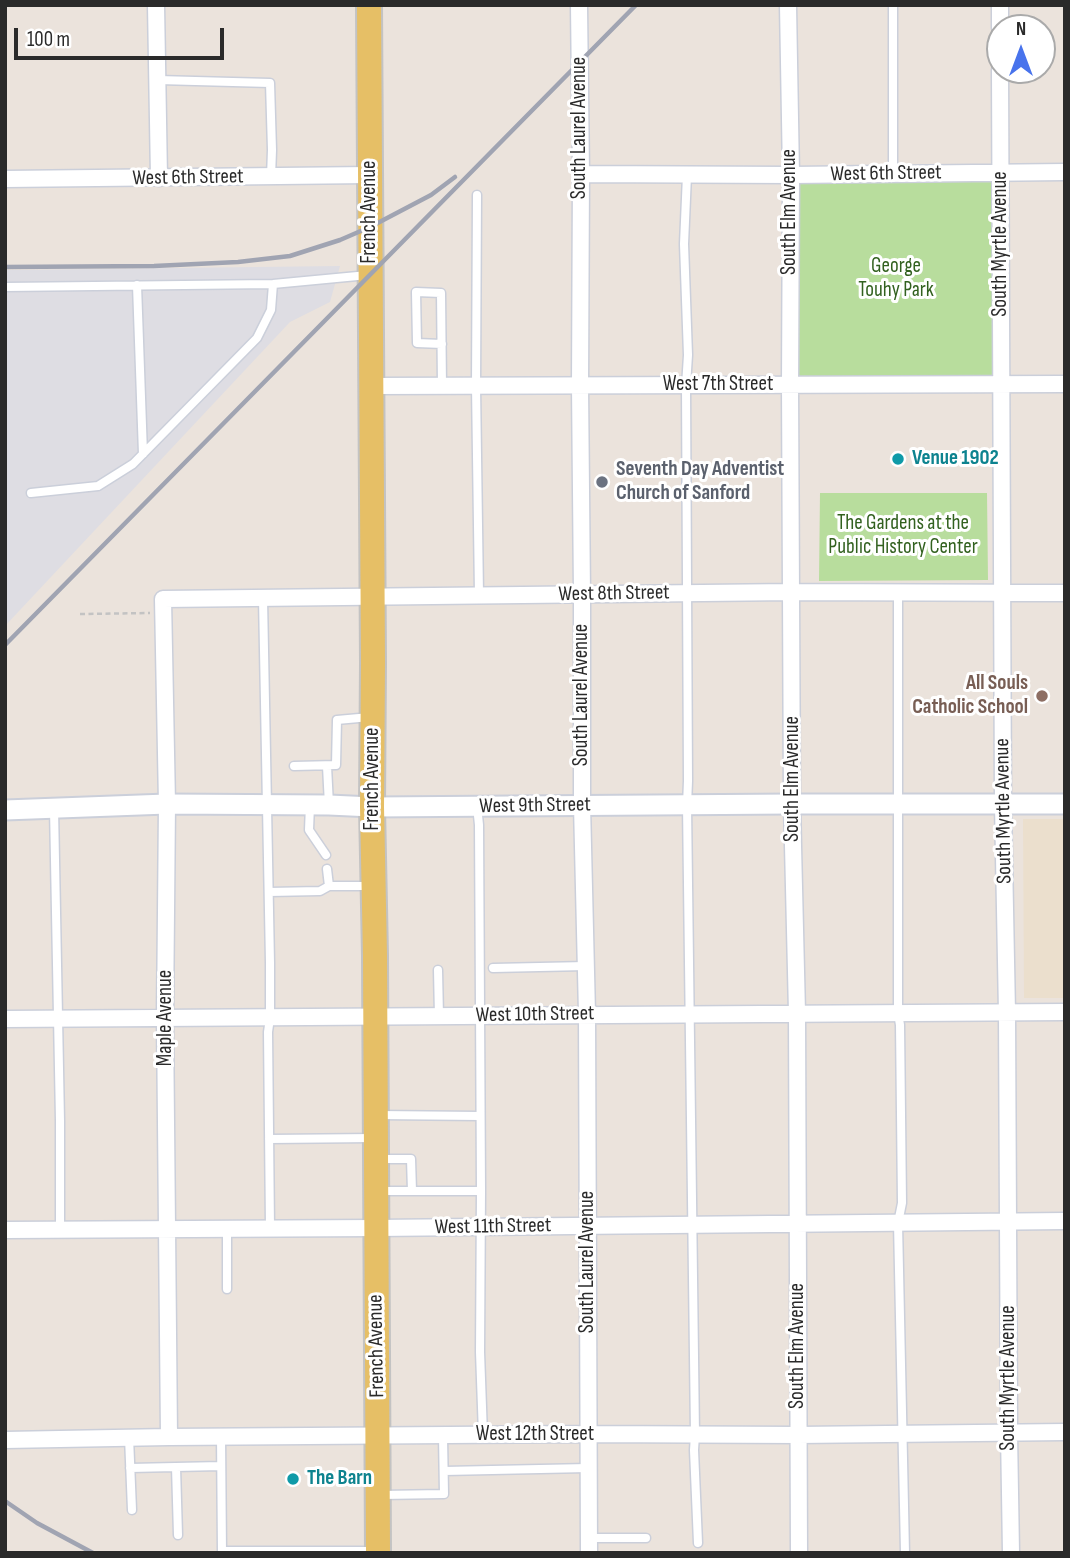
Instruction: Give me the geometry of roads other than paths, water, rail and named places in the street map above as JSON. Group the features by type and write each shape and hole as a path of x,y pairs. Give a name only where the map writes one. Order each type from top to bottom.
{"main road":[{"name":"French Avenue","path":"369,5 378,1552"}],"street":[{"path":"156,5 159,178"},
{"name":"South Laurel Avenue","path":"579,5 582,805 586,966 589,1545"},
{"name":"South Elm Avenue","path":"788,5 799,1553"},
{"name":"South Myrtle Avenue","path":"1000,84 1003,805 1011,1553"},
{"name":"West 6th Street","path":"581,174 1065,172"},
{"name":"West 6th Street","path":"5,179 370,176"},
{"name":"West 7th Street","path":"372,386 1065,384"},
{"name":"West 8th Street","path":"163,606 262,597 792,592 1065,593"},
{"name":"Maple Avenue","path":"163,606 167,804 165,1018 169,1437"},
{"name":"West 9th Street","path":"5,810 167,804 372,807 1065,804"},
{"name":"West 10th Street","path":"5,1019 1065,1012"},
{"name":"West 11th Street","path":"5,1230 1065,1221"},
{"name":"West 12th Street","path":"5,1440 221,1436 1065,1432"}],"lane":[{"path":"893,5 893,174"},
{"path":"158,80 271,83 271,177"},
{"path":"687,175 684,244 688,355 687,805 694,1450 698,1543"},
{"path":"477,195 479,595"},
{"path":"5,287 273,284 371,274"},
{"path":"31,494 99,486 133,464 257,338 271,310 273,284"},
{"path":"137,285 143,454"},
{"path":"442,344 417,343 416,292 441,293 443,386"},
{"path":"898,593 898,1013 902,1203 898,1223 905,1553"},
{"path":"262,597 271,1018 268,1032 270,1228"},
{"path":"294,766 336,765 337,720 373,717"},
{"path":"326,855 309,830 319,805 327,766"},
{"path":"477,806 480,1352 483,1435"},
{"path":"54,808 60,1229"},
{"path":"327,869 328,886"},
{"path":"269,892 320,891 328,886 374,886"},
{"path":"493,968 586,966"},
{"path":"438,970 439,1017"},
{"path":"269,1139 376,1137 480,1116"},
{"path":"376,1137 411,1159 412,1191"},
{"path":"376,1191 481,1191"},
{"path":"227,1228 227,1289"},
{"path":"221,1436 222,1552 378,1552"},
{"path":"378,1495 444,1494 443,1436"},
{"path":"128,1437 132,1510"},
{"path":"130,1468 221,1466"},
{"path":"176,1467 178,1535"},
{"path":"444,1471 588,1468"},
{"path":"589,1545 646,1538"}],"railway":[{"path":"5,645 636,5"},
{"path":"5,267 154,266 238,262 290,256 370,227 431,195 455,177"},
{"path":"5,1501 37,1523 93,1553"}],"place":[{"name":"Venue 1902","path":"898,459"},
{"name":"Seventh Day Adventist Church of Sanford","path":"602,482"},
{"name":"All Souls Catholic School","path":"1042,696"},
{"name":"The Barn","path":"293,1479"}],"park label":[{"name":"George Touhy Park","path":"896,279"},
{"name":"The Gardens at the Public History Center","path":"903,536"}]}
